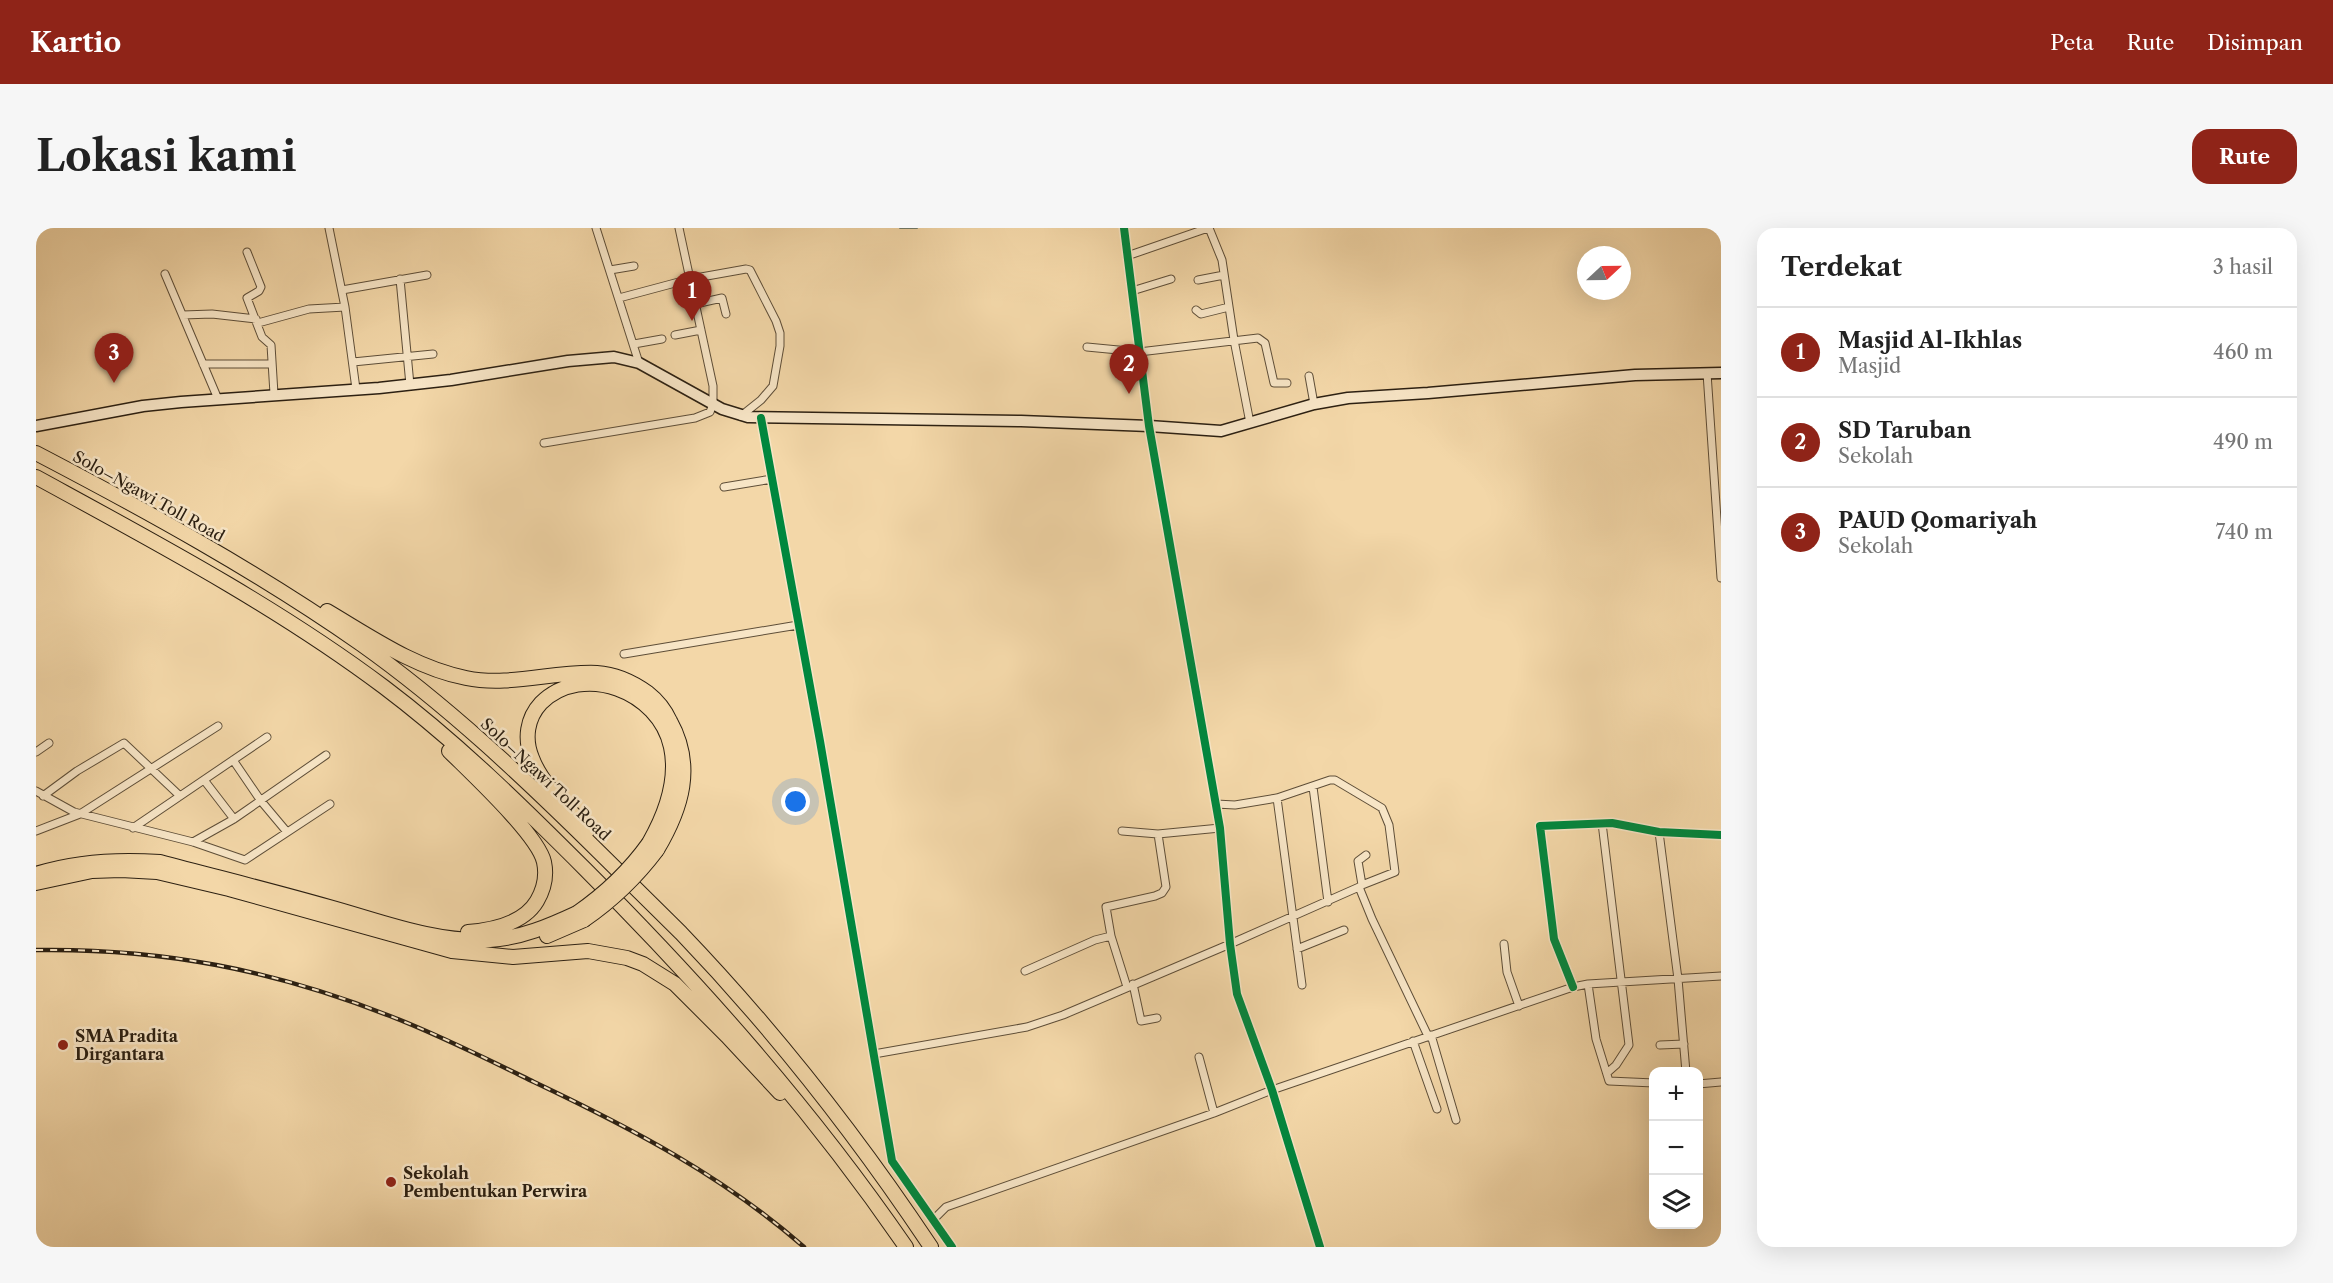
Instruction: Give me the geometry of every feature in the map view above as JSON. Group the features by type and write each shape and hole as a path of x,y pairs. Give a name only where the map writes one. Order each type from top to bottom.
{"highway":[{"name":"Solo–Ngawi Toll Road","path":"36,453 232,562 315,613 426,693 485,743 550,803 682,934 745,1005 834,1112 891,1188 931,1247"},
{"path":"36,477 127,526 255,601 346,660 417,713 472,760 535,819 665,949 779,1079 906,1247"},
{"path":"36,883 92,871 157,872 418,936 492,940 524,934 581,917 667,833 682,788 683,752 680,739 666,713 654,698 640,687 625,680 597,673 492,681 443,672 420,664 387,647 319,606 232,562"},
{"path":"346,660 450,752 525,831 537,846 544,860 543,891 525,915 483,931 418,936"},
{"path":"653,846 672,778 670,744 658,719 640,700 627,692 609,686 587,683 566,687 555,692 536,709 527,731 528,744 539,772 682,934"},
{"path":"36,874 56,867 118,859 160,862 418,936 452,951 513,957 588,951 608,953 643,964 675,984 727,1036 850,1170"}],"main road":[{"path":"36,426 143,406 410,385 578,360 614,357 639,363 713,404 741,416 1021,421 1221,431 1314,404 1348,398 1640,375 1721,373"}],"street":[{"path":"329,228 345,307 356,389"},
{"path":"596,228 639,363"},
{"path":"544,443 695,418 710,412 713,404 713,386 679,228"},
{"path":"1124,228 1149,426 1220,828 1230,944 1238,1000 1272,1090 1320,1247"},
{"path":"1127,256 1209,228 1222,260 1250,423"},
{"path":"247,252 261,286 259,291 248,298 262,337 271,345 274,394"},
{"path":"610,270 634,267"},
{"path":"619,298 690,279 746,268 750,270 776,321 780,333 780,346 773,386 761,400 741,416"},
{"path":"165,274 218,399"},
{"path":"342,290 427,275"},
{"path":"1198,280 1224,275"},
{"path":"400,279 410,385"},
{"path":"1132,291 1171,279"},
{"path":"695,304 722,298 726,314"},
{"path":"183,315 212,314 257,321 309,309 345,307"},
{"path":"1196,310 1202,314 1229,307"},
{"path":"675,335 701,330"},
{"path":"1086,347 1139,352 1258,338 1262,340 1274,383 1287,383"},
{"path":"634,344 662,339"},
{"path":"353,362 434,354"},
{"path":"203,364 272,364"},
{"path":"1707,373 1721,578"},
{"path":"1309,376 1314,404"},
{"path":"761,418 892,1161 952,1247"},
{"path":"724,487 772,479"},
{"path":"624,654 798,625"},
{"path":"36,831 81,814 218,726"},
{"path":"133,828 267,736"},
{"path":"36,752 49,743"},
{"path":"39,794 121,743 131,747 180,796"},
{"path":"193,842 234,819 326,755"},
{"path":"233,760 261,801 287,832"},
{"path":"204,780 234,819"},
{"path":"873,1054 1031,1026 1063,1015 1361,886 1390,876 1396,871 1389,825 1384,811 1334,780 1276,798 1235,805 1216,804"},
{"path":"1313,787 1328,902"},
{"path":"39,794 81,814 193,842 245,860 330,804"},
{"path":"1276,798 1302,985"},
{"path":"1602,823 1629,1045 1616,1065 1607,1073"},
{"path":"1574,987 1554,939 1539,828 1541,826 1612,823 1659,832 1721,835"},
{"path":"1122,831 1158,834 1220,828"},
{"path":"1659,832 1678,979 1686,1067"},
{"path":"1157,1018 1141,1021 1111,936 1106,907 1155,896 1165,891 1158,834"},
{"path":"1366,855 1359,859 1358,863 1361,886 1372,919 1429,1035 1456,1120"},
{"path":"1297,949 1344,930"},
{"path":"1025,971 1095,940 1111,936"},
{"path":"1504,944 1507,972 1519,1006"},
{"path":"934,1219 946,1207 1214,1113 1272,1090 1574,987 1588,984 1721,976"},
{"path":"1588,984 1596,1039 1611,1082 1649,1083"},
{"path":"1413,1041 1437,1108"},
{"path":"1660,1045 1684,1044"},
{"path":"1198,1057 1214,1113"},
{"path":"1703,1084 1721,1082"}],"waterway":[{"path":"900,228 917,228"}],"railway":[{"path":"36,950 128,953 216,965 303,986 390,1016 481,1056 641,1136 709,1176 773,1221 804,1247"}],"cycle path":[{"path":"1124,228 1149,426 1220,828 1230,944 1237,994 1272,1090 1320,1247"},
{"path":"761,418 820,741 892,1161 952,1247"},
{"path":"1573,987 1554,939 1540,826 1612,823 1659,832 1721,835"}],"place":[{"name":"Masjid Al-Ikhlas","path":"692,321"},
{"name":"PAUD Qomariyah","path":"114,383"},
{"name":"SD Taruban","path":"1129,394"},
{"name":"SMA Pradita Dirgantara","path":"63,1045"},
{"name":"Sekolah Pembentukan Perwira","path":"391,1182"}]}
